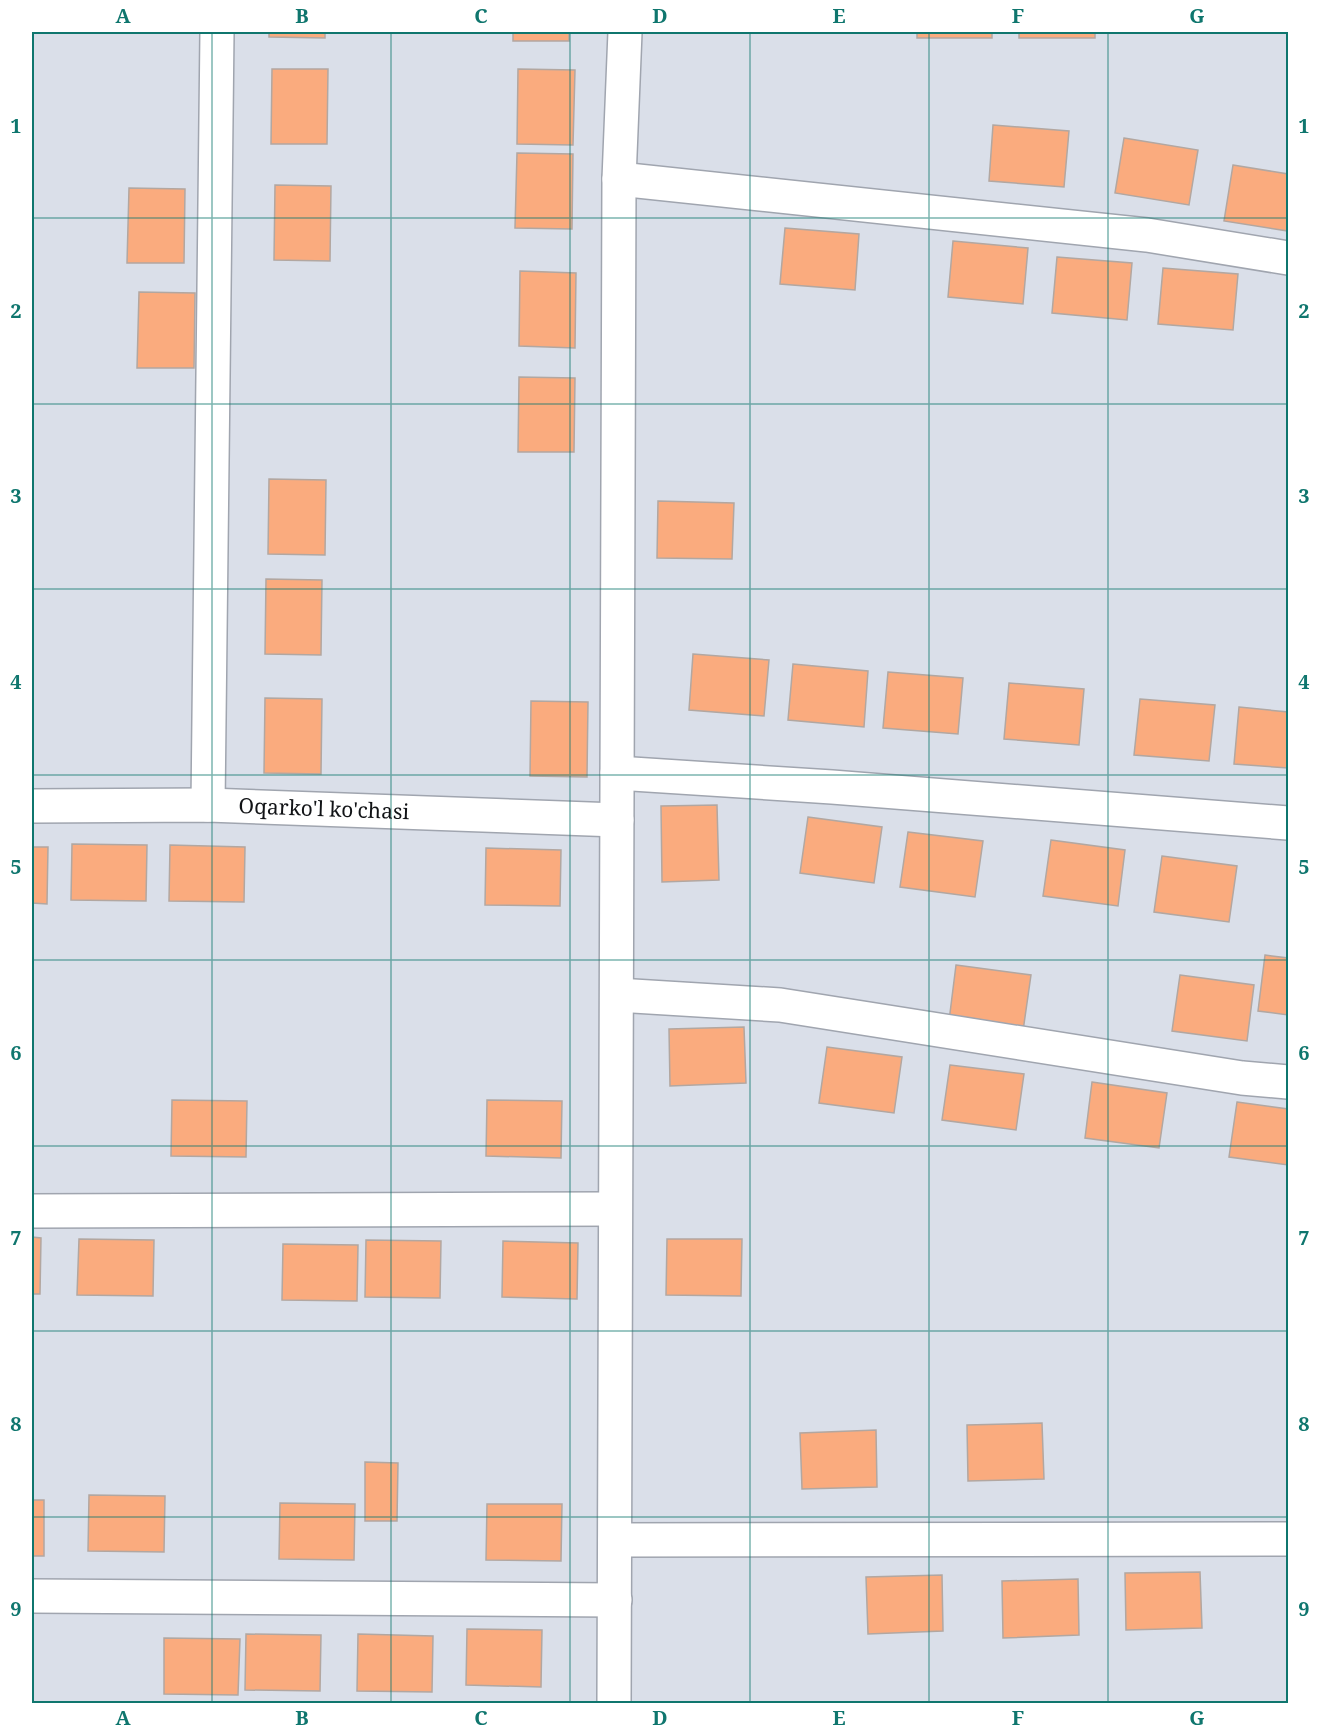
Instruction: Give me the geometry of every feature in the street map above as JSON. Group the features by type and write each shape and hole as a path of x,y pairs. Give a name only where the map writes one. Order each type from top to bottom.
{"street":[{"path":"208,805 217,32"},
{"path":"614,1704 619,179 625,32"},
{"path":"619,179 1147,235 1288,258"},
{"path":"616,773 820,786 1288,823"},
{"name":"Oqarko'l ko'chasi","path":"32,806 208,805 617,820"},
{"path":"617,995 780,1005 1242,1078 1288,1082"},
{"path":"32,1210 615,1209"},
{"path":"615,1540 1288,1539"},
{"path":"32,1596 615,1600"}],"building":[{"path":"269,32 325,32 325,38 269,37"},
{"path":"513,32 569,32 569,41 513,41"},
{"path":"917,32 992,32 992,38 917,38"},
{"path":"1019,32 1095,32 1095,38 1019,38"},
{"path":"1176,32 1176,33 1101,33"},
{"path":"272,69 328,69 327,144 271,144"},
{"path":"518,69 575,70 573,145 517,144"},
{"path":"993,125 1069,131 1064,187 989,181"},
{"path":"1124,138 1198,150 1189,205 1115,193"},
{"path":"517,153 573,154 572,229 515,228"},
{"path":"1233,165 1288,174 1288,231 1224,221"},
{"path":"275,185 331,186 330,261 274,260"},
{"path":"129,188 185,189 184,263 127,263"},
{"path":"785,228 859,234 855,290 780,284"},
{"path":"953,241 1028,248 1023,304 948,297"},
{"path":"1057,257 1132,263 1127,320 1052,313"},
{"path":"1163,268 1238,274 1233,330 1158,324"},
{"path":"520,271 576,273 575,348 519,346"},
{"path":"139,292 195,293 194,368 137,368"},
{"path":"519,377 575,378 574,452 518,452"},
{"path":"269,479 326,480 325,555 268,554"},
{"path":"658,501 734,503 732,559 657,558"},
{"path":"266,579 322,580 321,655 265,654"},
{"path":"693,654 769,660 764,716 689,710"},
{"path":"793,664 868,671 864,727 788,720"},
{"path":"888,672 963,678 958,734 883,728"},
{"path":"1009,683 1084,689 1079,745 1004,739"},
{"path":"265,698 322,699 321,774 264,773"},
{"path":"1140,699 1215,705 1209,761 1134,755"},
{"path":"531,701 588,702 587,777 530,776"},
{"path":"1239,707 1288,712 1288,768 1234,764"},
{"path":"717,805 719,880 662,882 661,806"},
{"path":"808,817 882,827 874,883 800,873"},
{"path":"908,832 983,841 975,897 900,887"},
{"path":"1051,840 1125,850 1118,906 1043,896"},
{"path":"72,844 147,845 146,901 71,900"},
{"path":"170,845 245,847 244,902 169,901"},
{"path":"32,847 48,847 47,904 32,903"},
{"path":"486,848 561,850 560,906 485,905"},
{"path":"1162,856 1237,866 1229,922 1154,912"},
{"path":"1265,955 1288,958 1288,1015 1258,1011"},
{"path":"956,965 1031,975 1023,1031 949,1021"},
{"path":"1180,975 1254,985 1247,1041 1172,1031"},
{"path":"744,1027 746,1083 670,1086 669,1029"},
{"path":"827,1047 902,1057 894,1113 819,1103"},
{"path":"950,1065 1024,1074 1016,1130 942,1120"},
{"path":"1092,1082 1167,1093 1159,1148 1085,1138"},
{"path":"172,1100 247,1101 246,1157 171,1156"},
{"path":"487,1100 562,1101 561,1158 486,1156"},
{"path":"1237,1102 1288,1109 1288,1165 1229,1157"},
{"path":"32,1237 41,1238 40,1294 32,1294"},
{"path":"79,1239 154,1240 153,1296 77,1295"},
{"path":"667,1239 742,1239 741,1296 666,1295"},
{"path":"366,1240 441,1241 440,1298 365,1297"},
{"path":"503,1241 578,1243 577,1299 502,1297"},
{"path":"283,1244 358,1245 357,1301 282,1300"},
{"path":"1042,1423 1044,1479 968,1481 967,1425"},
{"path":"876,1430 877,1487 802,1489 800,1433"},
{"path":"365,1462 398,1463 397,1521 365,1521"},
{"path":"89,1495 165,1496 164,1552 88,1551"},
{"path":"32,1500 44,1500 44,1556 32,1556"},
{"path":"280,1503 355,1504 354,1560 279,1559"},
{"path":"487,1504 562,1504 561,1561 486,1560"},
{"path":"1200,1572 1202,1628 1126,1630 1125,1573"},
{"path":"942,1575 943,1631 868,1634 866,1577"},
{"path":"1078,1579 1079,1635 1003,1638 1002,1581"},
{"path":"467,1629 542,1630 541,1687 466,1685"},
{"path":"246,1634 321,1635 320,1691 245,1690"},
{"path":"358,1634 433,1636 432,1692 357,1691"},
{"path":"164,1638 240,1639 238,1695 164,1694"}]}
